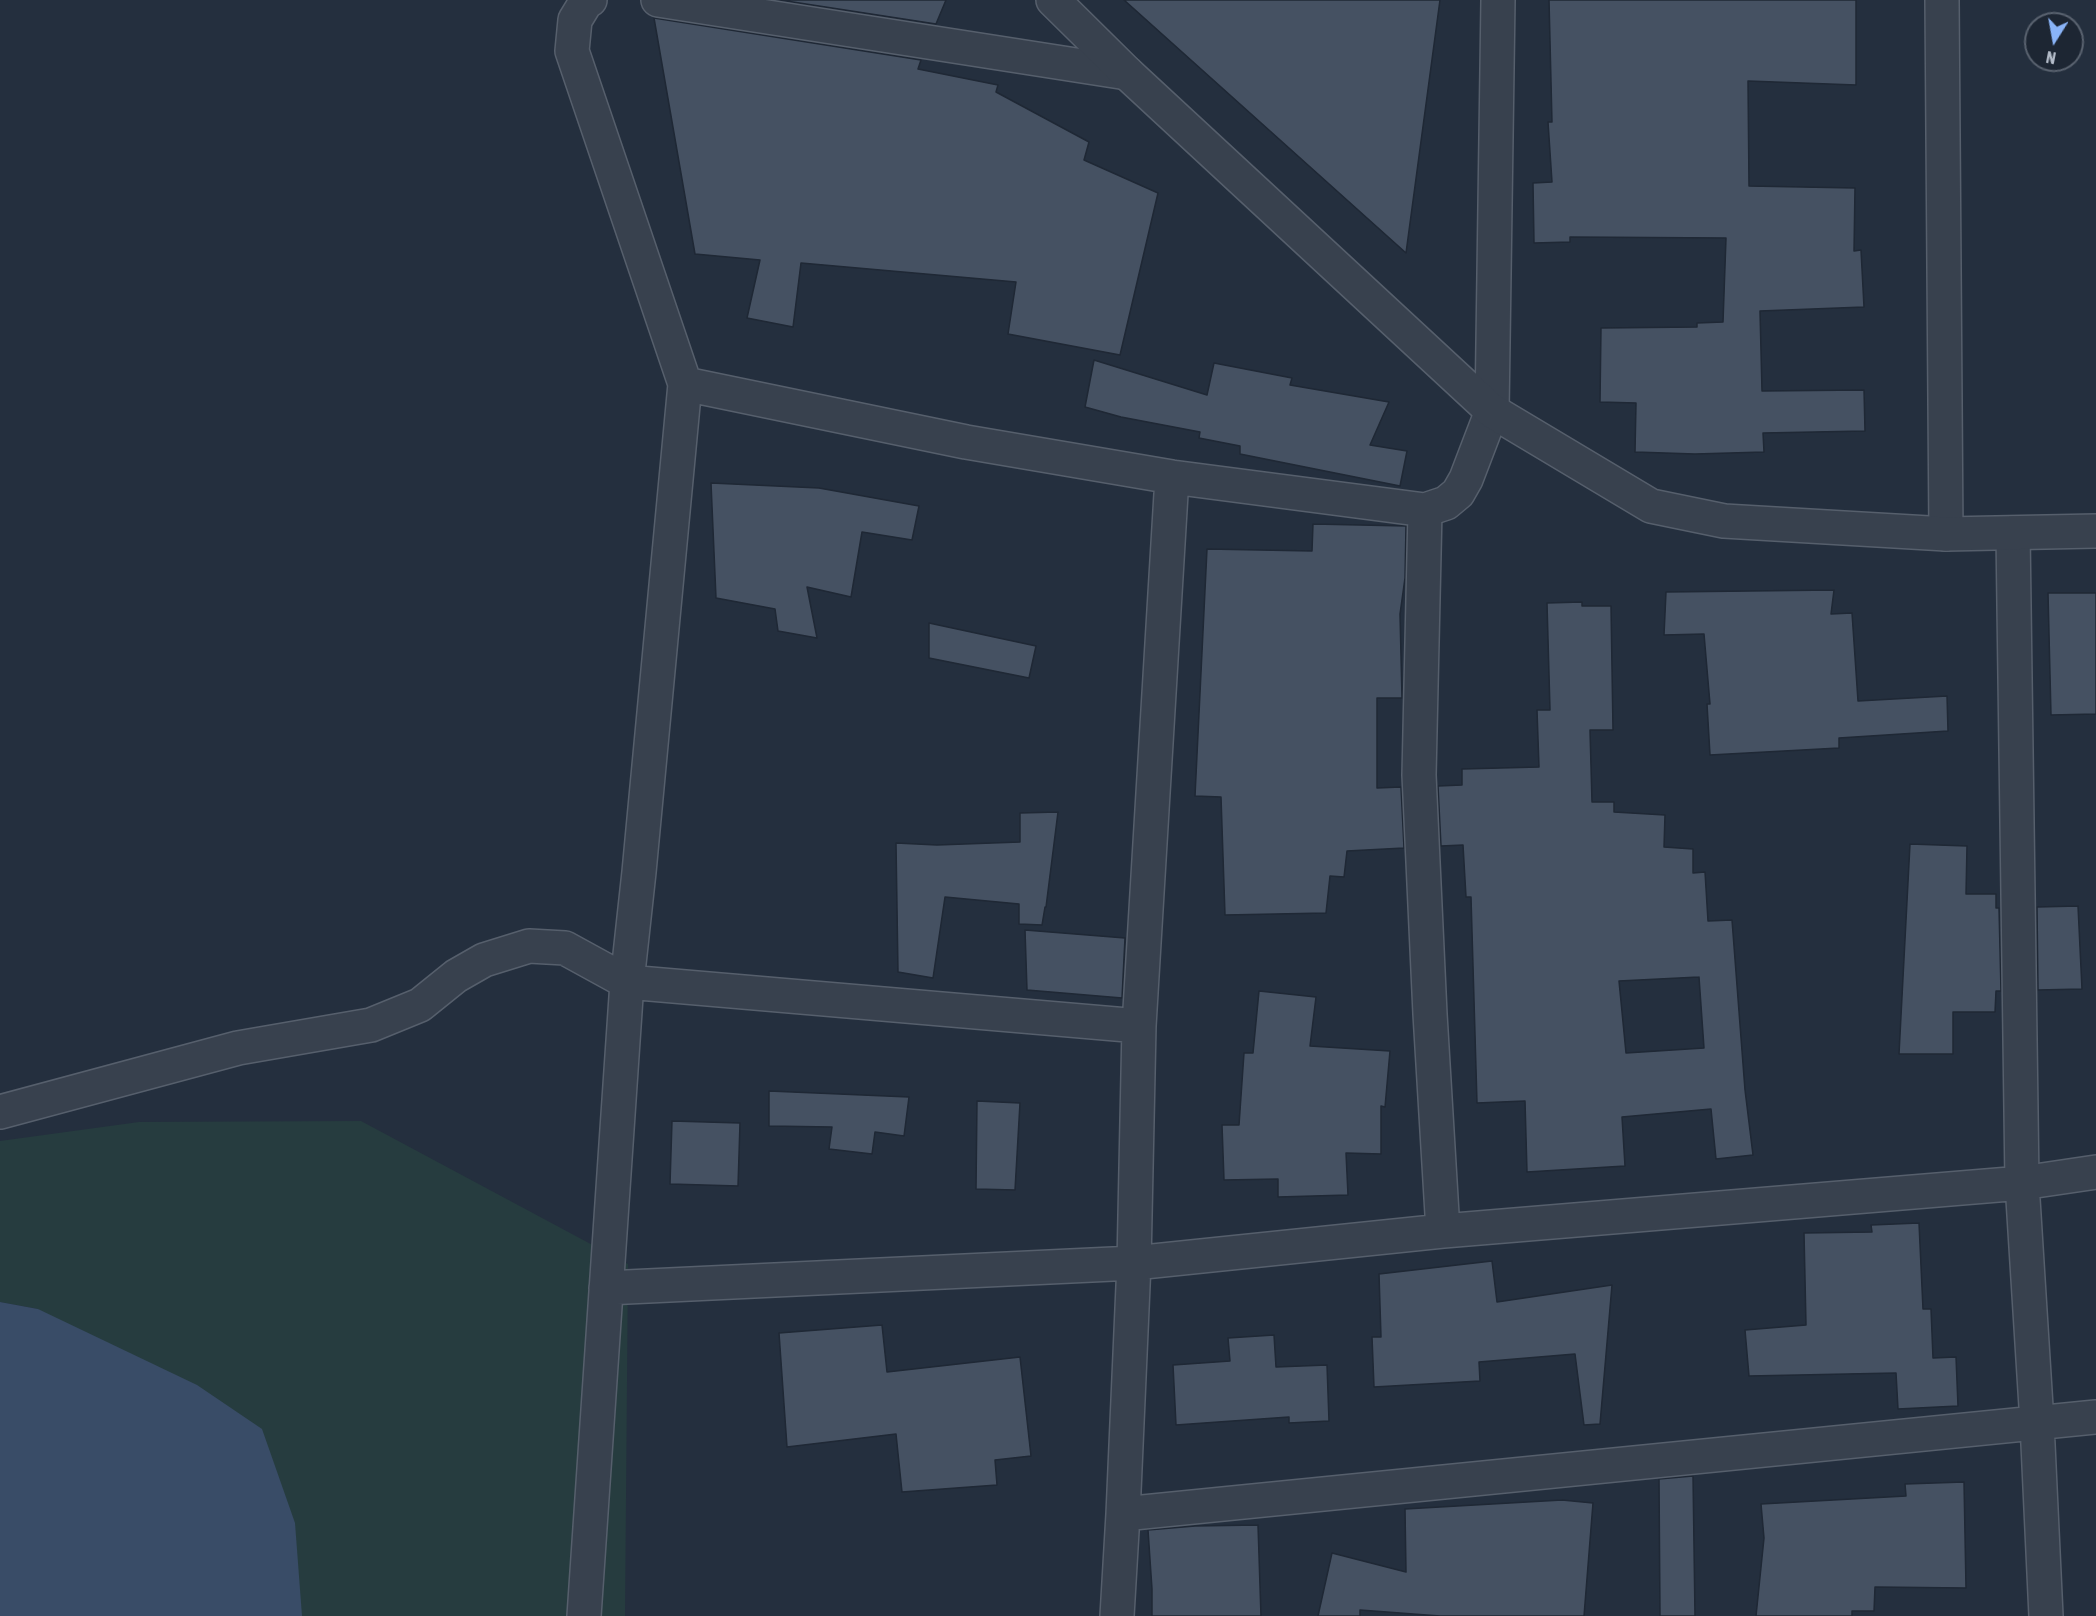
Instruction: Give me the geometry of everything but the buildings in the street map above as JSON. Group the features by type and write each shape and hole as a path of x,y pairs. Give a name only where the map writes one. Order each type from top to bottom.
{"street":[{"path":"584,1616 627,982 685,384 572,51 575,20 586,2 590,0"},
{"path":"658,0 1127,73"},
{"path":"1053,0 1127,73 1492,411 1652,506 1724,521 1946,534 2096,531"},
{"path":"685,384 966,442 1172,477 1425,510 1446,503 1458,493 1466,479 1492,411 1498,0"},
{"path":"1942,0 1946,534"},
{"path":"1117,1616 1134,1263 1139,1026 1172,477"},
{"path":"1425,510 1419,775 1443,1231"},
{"path":"2013,533 2022,1183 2046,1616"},
{"path":"0,1112 238,1048 371,1025 420,1005 456,976 484,960 529,946 565,948 627,982 1139,1026"},
{"path":"606,1288 1134,1263 1443,1231 2022,1183 2096,1172"},
{"path":"1123,1514 2096,1417"}],"green space":[{"path":"361,1121 628,1264 625,1616 295,1616 38,1309 0,1302 0,1141 139,1122"}],"water":[{"path":"0,1302 38,1309 197,1385 262,1429 295,1523 302,1616 0,1616"}]}
